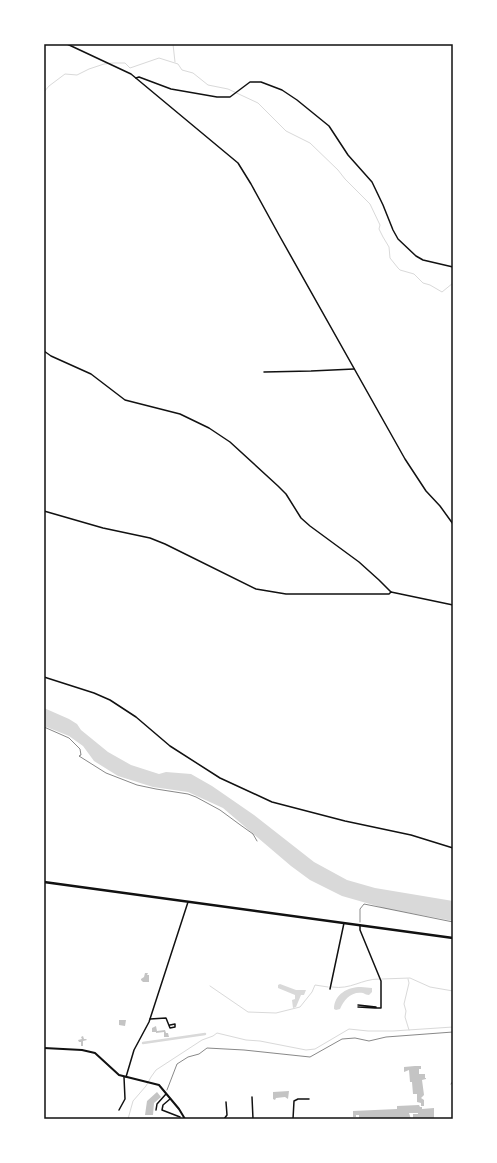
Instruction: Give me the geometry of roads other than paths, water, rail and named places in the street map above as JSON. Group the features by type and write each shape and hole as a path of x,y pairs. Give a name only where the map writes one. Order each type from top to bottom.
{"highway":[{"path":"44,882 453,938"}],"main road":[{"path":"44,1048 92,1052 99,1056 115,1072 158,1085 185,1119"}],"street":[{"path":"67,44 131,74 238,163 252,184 354,368 420,483 453,524"},
{"path":"136,78 171,89 225,98 234,94 250,82 262,82 282,90 328,126 348,155 372,182 398,239 416,256 423,260 438,262 453,267"},
{"path":"44,351 51,356 91,374 125,400 180,414 209,428 230,442 286,494 301,518 354,558 391,592"},
{"path":"264,372 311,372 354,368"},
{"path":"44,510 91,525 160,542 195,557 248,585 267,592 286,594 389,594 391,592 453,605"},
{"path":"44,678 94,693 110,700 136,717 170,746 220,778 272,802 345,821 411,835 453,848"},
{"path":"119,1110 124,1099 125,1076 134,1050 150,1018 188,902"},
{"path":"330,989 344,923"},
{"path":"358,1006 381,1008 382,981 360,930 360,925"},
{"path":"150,1018 166,1018 170,1025"},
{"path":"156,1110 157,1104 166,1094"},
{"path":"252,1097 253,1119"},
{"path":"161,1099 166,1103"},
{"path":"170,1099 162,1106 162,1110 180,1117"},
{"path":"293,1119 294,1101 298,1099 309,1099"},
{"path":"224,1119 227,1115 226,1102"},
{"path":"174,1115 175,1111"}],"waterway":[{"path":"173,44 175,62"},
{"path":"44,92 49,86 65,74 77,75 104,64 125,63 130,68 159,58 178,64 182,70 193,73 208,85 228,89 258,103 286,131 310,143 370,204 380,225 379,229 389,247 390,258 400,270 414,274 423,283 442,292 453,283"},
{"path":"382,979 410,978 430,987 453,991"},
{"path":"332,987 345,987 373,979 379,979"},
{"path":"408,979 409,983 404,1004 406,1011 405,1017 409,1030"},
{"path":"210,986 248,1012 276,1013 300,1007 312,992 315,985 328,987"},
{"path":"128,1119 133,1101 146,1086 156,1070 202,1040 217,1033 246,1040 260,1041 306,1050 315,1049 349,1029 393,1031 453,1027"},
{"path":"143,1043 205,1034"}]}
